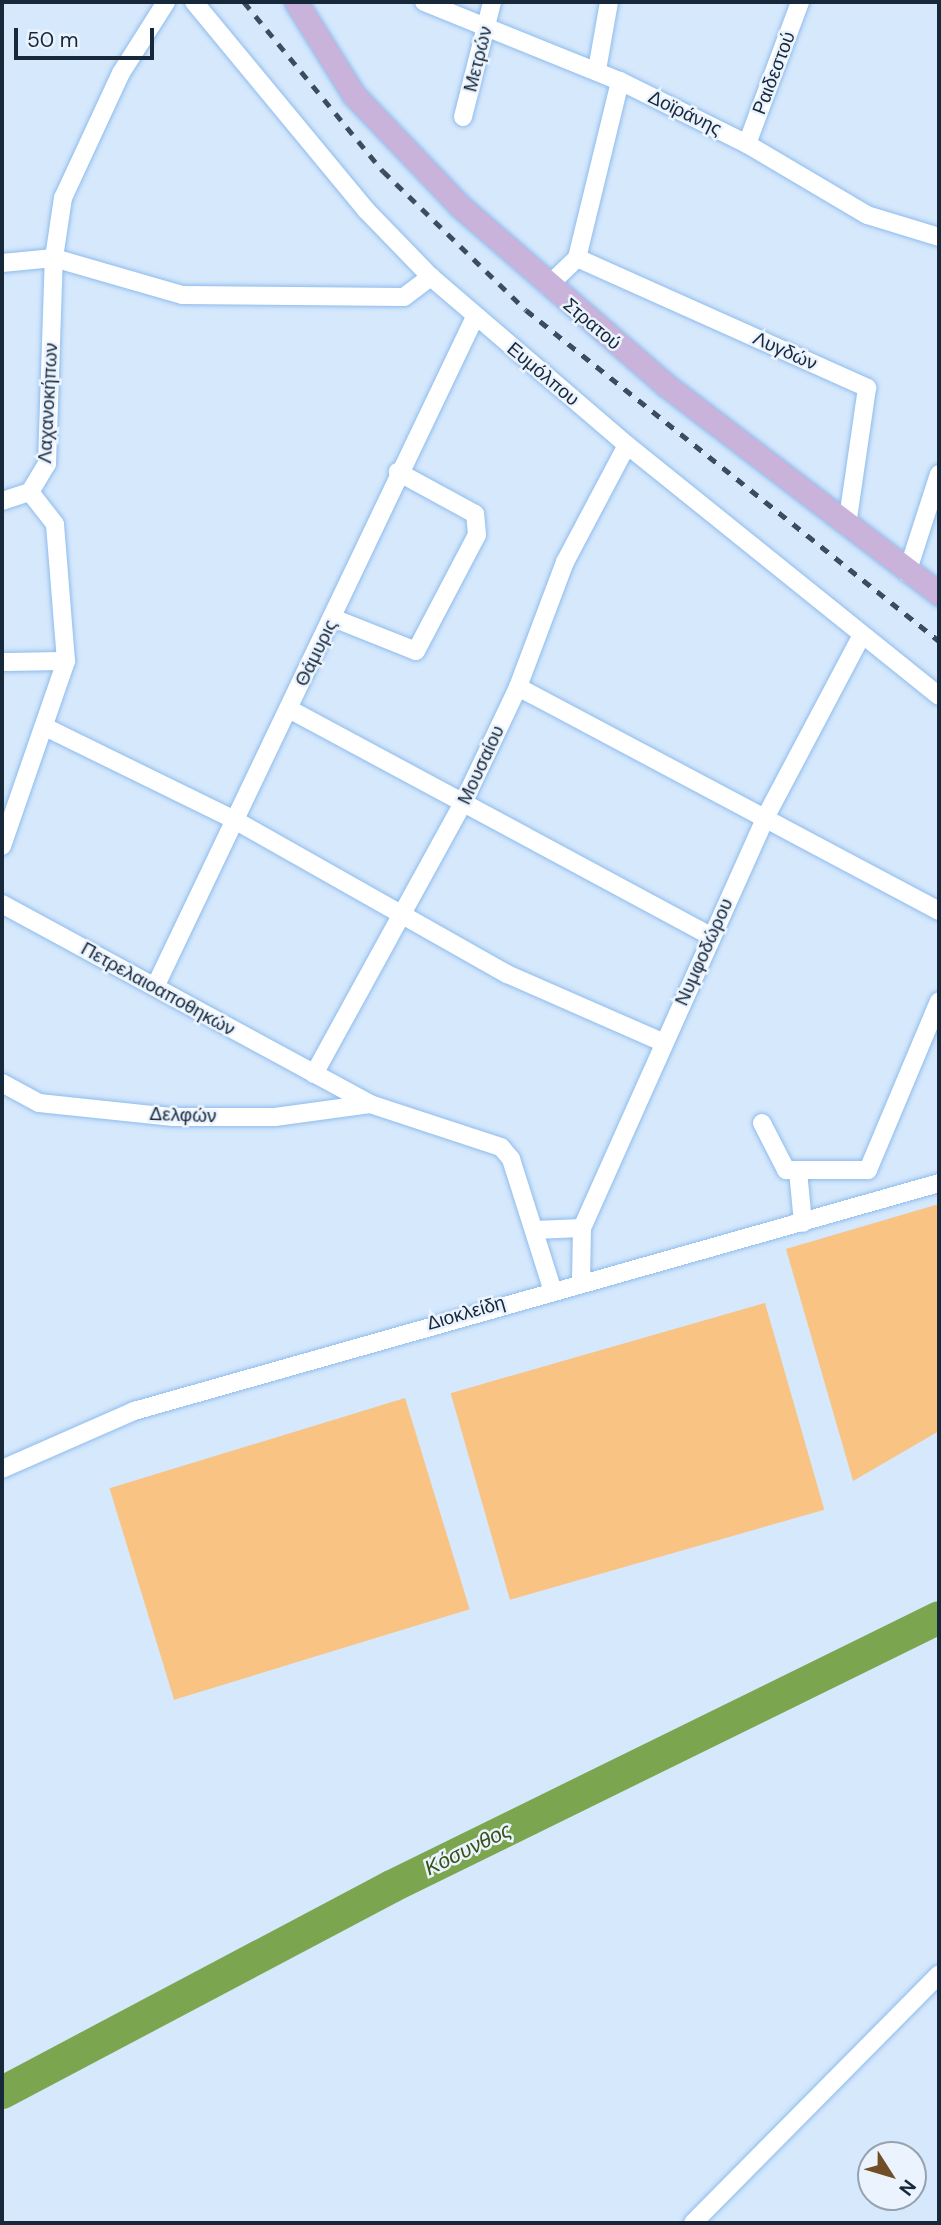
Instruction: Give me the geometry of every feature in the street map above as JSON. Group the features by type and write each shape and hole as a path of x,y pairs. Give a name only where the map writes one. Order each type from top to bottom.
{"main road":[{"name":"Στρατού","path":"296,2 354,95 460,206 548,286 906,573 939,594"}],"street":[{"name":"Λαχανοκήπων","path":"30,492 47,464 54,258 63,198 85,145 166,2"},
{"name":"Ευμόλπου","path":"194,2 366,210 475,317 627,445 939,696"},
{"name":"Δοϊράνης","path":"424,2 487,23 597,70 747,144 867,215 939,237"},
{"name":"Μετρών","path":"463,117 492,2"},
{"path":"597,70 609,2"},
{"name":"Ραιδεστού","path":"747,144 800,2"},
{"path":"548,286 577,258 620,81"},
{"path":"2,263 54,258 182,295 404,297 431,276"},
{"name":"Λυγδών","path":"577,258 867,388 847,525"},
{"name":"Θάμυρις","path":"155,987 233,819 333,618 398,472 475,317"},
{"name":"Μουσαίου","path":"314,1074 404,916 463,803 518,687 565,562 627,445"},
{"path":"333,618 416,651 477,535 475,514 398,472"},
{"path":"906,573 939,474"},
{"path":"2,501 30,492 55,524 66,662 47,728 2,846"},
{"name":"Νυμφοδώρου","path":"581,1280 582,1228 765,818 862,635"},
{"path":"2,662 66,662"},
{"path":"518,687 939,911"},
{"path":"289,709 711,936"},
{"path":"47,728 233,819 507,974 664,1043"},
{"name":"Πετρελαιοαποθηκών","path":"2,904 370,1104 501,1147 511,1159 534,1230"},
{"path":"762,1123 780,1166 799,1171 872,1167 939,1001"},
{"name":"Δελφών","path":"2,1083 39,1102 173,1117 275,1117 370,1104"},
{"path":"799,1171 803,1223"},
{"name":"Διοκλείδη","path":"2,1469 134,1411 552,1288 803,1223 939,1183"},
{"path":"552,1288 534,1230 582,1228"},
{"path":"693,2223 939,1974"}],"shaded area":[{"path":"939,1204 939,1431 853,1481 786,1249"},
{"path":"765,1303 824,1510 510,1600 451,1393"},
{"path":"405,1398 470,1609 174,1700 110,1488"}],"waterway":[{"name":"Κόσυνθος","path":"2,2092 391,1886 939,1617"}],"railway":[{"path":"244,2 383,171 526,310 939,641"}]}
